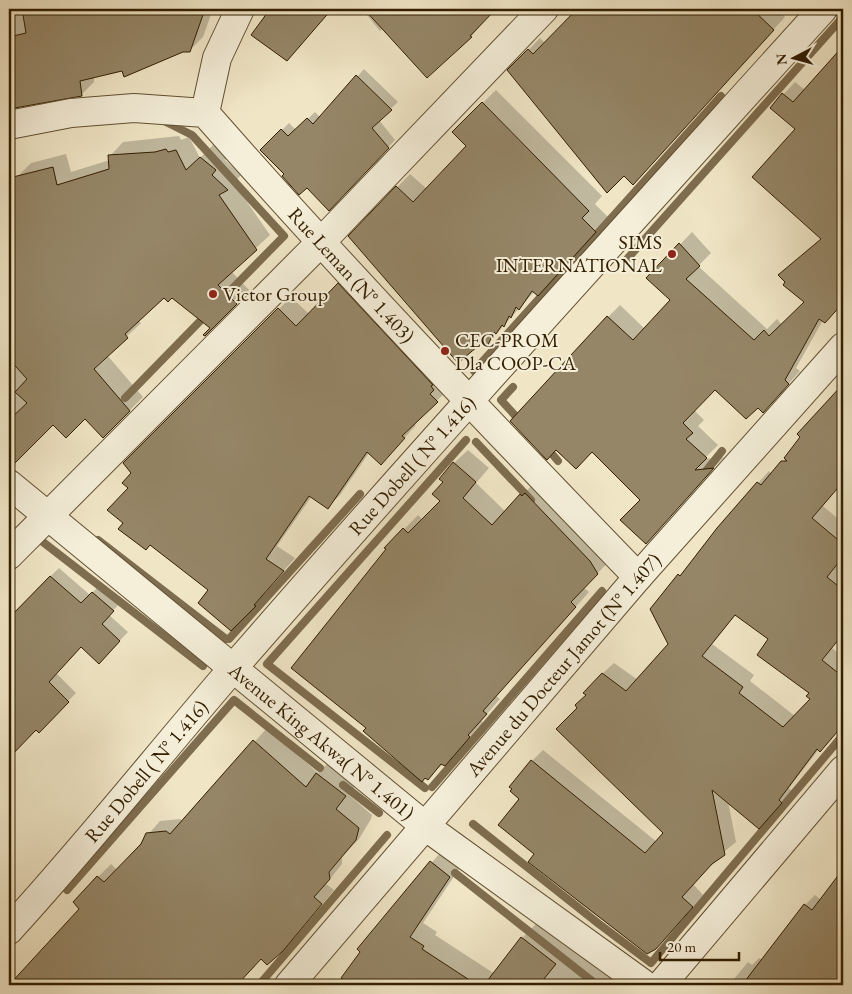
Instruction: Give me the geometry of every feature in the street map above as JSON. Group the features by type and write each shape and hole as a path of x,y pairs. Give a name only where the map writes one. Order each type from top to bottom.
{"street":[{"path":"9,125 71,113 134,108 205,113 217,58 240,9"},
{"path":"9,555 320,243 544,9"},
{"name":"Rue Dobell ( N° 1.416)","path":"9,930 75,857 232,669 468,402 823,9"},
{"name":"Rue Leman (N° 1.403)","path":"205,113 320,243 468,402 638,578"},
{"name":"Avenue du Docteur Jamot (N° 1.407)","path":"289,985 638,578 843,347"},
{"name":"Avenue King Akwa( N° 1.401)","path":"9,484 425,826 645,985"},
{"path":"661,985 843,770"}],"building":[{"path":"22,9 205,9 190,52 183,52 124,77 122,71 80,81 82,96 9,109 9,37 26,33"},
{"path":"270,9 332,9 287,61 251,35"},
{"path":"364,9 496,9 470,36 472,37 427,78"},
{"path":"577,9 752,9 774,30 633,185 624,176 607,193 507,70 528,49 533,54"},
{"path":"843,46 843,303 825,323 819,319 785,380 789,384 763,413 758,408 746,419 715,390 683,423 693,433 686,439 707,458 695,470 714,468 646,544 620,520 640,500 592,452 576,469 556,450 547,460 510,421 607,316 633,340 670,300 646,278 679,243 700,266 686,279 754,340 764,330 769,336 804,302 783,285 785,282 778,275 821,239 752,177 795,129 770,108 782,93 793,102"},
{"path":"356,75 392,110 372,128 389,148 329,211 307,188 299,195 282,176 284,174 260,150 281,129 288,136 307,118 313,124"},
{"path":"482,102 589,211 582,218 596,232 538,296 532,291 519,310 516,307 504,327 502,325 496,334 494,332 488,345 484,341 458,363 348,236 396,186 413,202 466,146 452,132"},
{"path":"166,149 168,152 176,150 186,170 200,157 216,170 212,175 228,190 219,195 257,250 218,285 237,304 205,336 203,335 210,328 172,298 168,302 164,298 125,334 128,338 94,369 130,411 103,438 85,419 66,438 53,425 9,469 9,420 27,403 15,392 27,379 9,359 9,178 53,167 57,185 109,169 108,155 155,152"},
{"path":"338,283 433,385 431,386 434,390 430,394 438,402 402,436 405,438 381,465 367,452 328,509 309,496 266,559 284,571 254,605 256,606 231,631 198,603 208,590 150,545 146,550 118,529 123,523 107,510 128,488 122,483 131,473 123,463 278,308 296,326"},
{"path":"843,384 843,482 812,518 843,544 843,557 827,577 843,590 843,634 822,660 843,677 843,725 820,752 817,749 779,800 782,803 759,829 712,790 725,855 712,864 682,897 693,907 656,949 647,954 528,862 534,854 498,825 519,799 510,791 512,789 509,787 531,760 645,853 663,833 556,729 577,708 575,705 586,695 583,693 602,673 626,691 668,644 650,609 678,574 680,576 717,528 757,482 761,485 781,461 787,461 784,458 800,437 797,434","holes":["735,615 768,639 757,655 809,693 806,696 810,699 783,727 739,693 743,687 702,656"]},
{"path":"453,462 476,482 463,498 492,525 520,494 522,496 525,493 590,561 598,574 571,602 576,607 483,711 487,714 468,735 470,737 445,766 441,764 428,780 425,778 422,782 363,731 366,728 291,668 386,549 384,548 403,528 408,533 440,501 432,494 443,482 439,479"},
{"path":"50,576 81,603 92,592 114,611 102,624 120,641 99,664 81,647 49,682 69,702 39,733 36,730 9,758 9,618"},
{"path":"253,740 306,787 316,773 346,796 336,809 359,828 356,840 329,872 330,879 314,897 322,904 282,952 267,965 261,959 237,985 9,985 79,909 73,902 97,876 104,882 141,844 146,833 166,831 170,834"},
{"path":"430,861 450,877 410,937 424,946 422,949 477,985 352,985 341,978 360,952 357,949"},
{"path":"843,869 843,985 742,985 804,904 812,910"},
{"path":"521,937 556,964 539,985 484,985"}],"waterway":[{"path":"628,258 843,17"},
{"path":"474,371 721,96"},
{"path":"164,121 192,135 284,236 221,300"},
{"path":"125,398 207,314"},
{"path":"513,387 501,400 521,422"},
{"path":"425,788 267,664 466,440"},
{"path":"476,442 531,500"},
{"path":"547,448 558,461"},
{"path":"702,476 722,451"},
{"path":"98,540 226,639 229,639 360,494"},
{"path":"35,544 39,539 203,666"},
{"path":"9,570 18,561"},
{"path":"432,787 602,591"},
{"path":"67,890 234,700 320,768"},
{"path":"473,824 651,963 843,735"},
{"path":"343,785 379,813"},
{"path":"259,985 387,835"},
{"path":"455,873 597,985"}],"place":[{"name":"SIMS INTERNATIONAL","path":"672,254"},
{"name":"Victor Group","path":"213,294"},
{"name":"CEC-PROM Dla COOP-CA","path":"445,351"}]}
